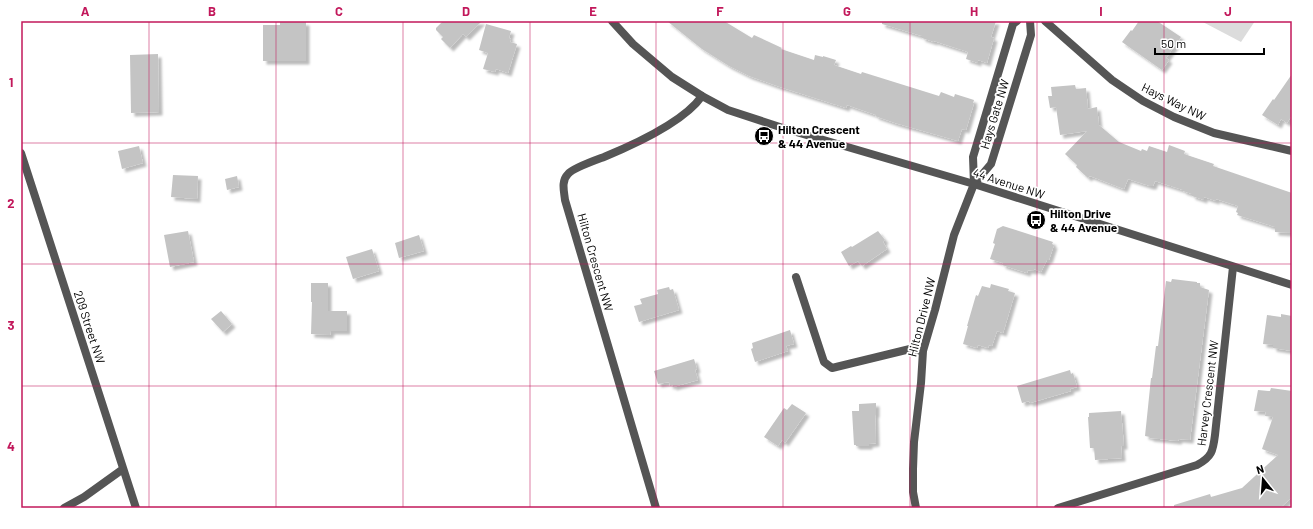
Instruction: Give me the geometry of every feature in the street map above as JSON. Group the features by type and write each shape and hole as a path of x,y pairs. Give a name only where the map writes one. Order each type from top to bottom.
{"street":[{"name":"44 Avenue NW","path":"612,21 633,44 672,77 728,110 786,129 974,184 1292,285"},
{"name":"Hays Gate NW","path":"974,184 973,157 1013,24 1017,21"},
{"name":"Hays Gate NW","path":"974,184 991,164 1031,35 1030,21"},
{"name":"Hays Way NW","path":"1045,21 1112,80 1138,98 1174,117 1214,133 1292,151"},
{"name":"Hilton Crescent NW","path":"656,508 568,208 563,185 568,173 585,164 636,144 673,121 698,102 702,96"},
{"name":"209 Street NW","path":"21,153 136,508"},
{"name":"Hilton Drive NW","path":"916,508 913,492 914,442 923,351 954,235 974,184"},
{"name":"Harvey Crescent NW","path":"1058,508 1197,465 1211,455 1216,427 1233,267"},
{"path":"796,277 824,362 832,368 910,349 923,351"},
{"path":"64,508 84,497 123,469"}],"shaded area":[{"path":"1201,21 1255,21 1241,42"}],"building":[{"path":"443,21 482,21 466,37 463,34 450,48 441,39 443,37 436,30 436,28"},
{"path":"667,21 724,21 752,38 754,35 782,48 781,49 814,60 815,55 823,56 836,60 834,65 861,74 862,72 939,96 941,92 954,97 955,94 974,100 966,130 962,129 958,141 895,123 847,105 846,108 749,76 729,66 702,49"},
{"path":"882,21 996,21 991,37 994,38 987,63 978,60 978,63 966,59 968,52 882,24"},
{"path":"1139,21 1157,21 1181,37 1166,58 1169,60 1162,70 1122,42"},
{"path":"280,22 306,22 306,61 263,61 263,25 280,25"},
{"path":"486,24 511,31 509,38 511,39 510,42 517,44 508,73 496,69 495,72 483,69 488,53 479,50"},
{"path":"158,54 159,112 131,113 130,55"},
{"path":"1292,74 1292,115 1287,123 1281,119 1278,125 1262,115"},
{"path":"1075,85 1076,89 1086,88 1088,109 1097,107 1099,125 1119,142 1141,151 1142,149 1147,151 1149,146 1167,152 1169,145 1185,151 1184,154 1214,164 1213,166 1292,193 1292,233 1275,232 1275,227 1237,215 1238,213 1236,212 1238,206 1216,199 1216,201 1204,197 1204,200 1192,196 1192,194 1183,190 1155,181 1153,186 1150,186 1128,179 1124,189 1090,176 1088,178 1065,154 1087,131 1060,135 1056,107 1050,108 1048,96 1052,96 1051,87"},
{"path":"139,146 143,163 122,169 118,151"},
{"path":"173,175 198,176 197,199 171,197"},
{"path":"237,176 239,187 227,190 225,179"},
{"path":"1003,226 1053,242 1052,244 1054,245 1049,260 1047,260 1041,272 1034,269 1034,271 1028,270 1027,273 1002,265 1003,263 990,259 995,244 993,243 997,229"},
{"path":"188,231 194,262 170,267 164,235"},
{"path":"878,231 885,240 883,242 887,249 862,266 858,261 849,266 841,252"},
{"path":"419,235 424,251 399,258 395,243"},
{"path":"372,249 379,271 353,279 346,257"},
{"path":"1172,279 1197,282 1200,283 1200,287 1209,290 1190,440 1179,439 1178,441 1150,438 1145,436 1151,378 1156,346 1158,346 1166,281 1171,282"},
{"path":"311,283 328,283 328,311 347,311 347,331 331,331 330,335 311,334"},
{"path":"991,284 1009,289 1008,291 1015,293 1003,333 997,331 992,346 989,345 988,348 978,345 977,348 963,344 976,295 978,296 982,286 990,288"},
{"path":"669,287 670,290 673,289 679,310 639,322 634,306 642,304 640,299 658,294 657,290"},
{"path":"221,311 232,324 223,332 211,319"},
{"path":"1281,314 1292,316 1292,351 1273,348 1273,345 1263,344 1267,315 1281,317"},
{"path":"790,330 794,344 786,346 788,351 755,362 751,349 753,348 752,343"},
{"path":"694,359 698,380 673,387 673,385 670,386 669,382 658,384 654,371"},
{"path":"1070,370 1071,374 1073,373 1077,387 1070,389 1071,391 1030,403 1029,401 1022,403 1017,386"},
{"path":"1271,388 1292,391 1292,497 1280,508 1174,508 1174,505 1210,494 1211,497 1242,488 1278,455 1262,449 1273,417 1265,416 1266,412 1254,411 1258,390 1270,391"},
{"path":"876,403 876,443 869,444 869,446 856,446 854,445 852,411 859,411 859,404"},
{"path":"792,404 806,413 785,443 782,440 778,446 764,437 784,408 787,410"},
{"path":"1121,411 1124,446 1121,446 1122,458 1095,460 1094,448 1090,448 1089,413"}],"place":[{"name":"Hilton Crescent & 44 Avenue","path":"764,136"},
{"name":"Hilton Drive & 44 Avenue","path":"1036,220"}]}
